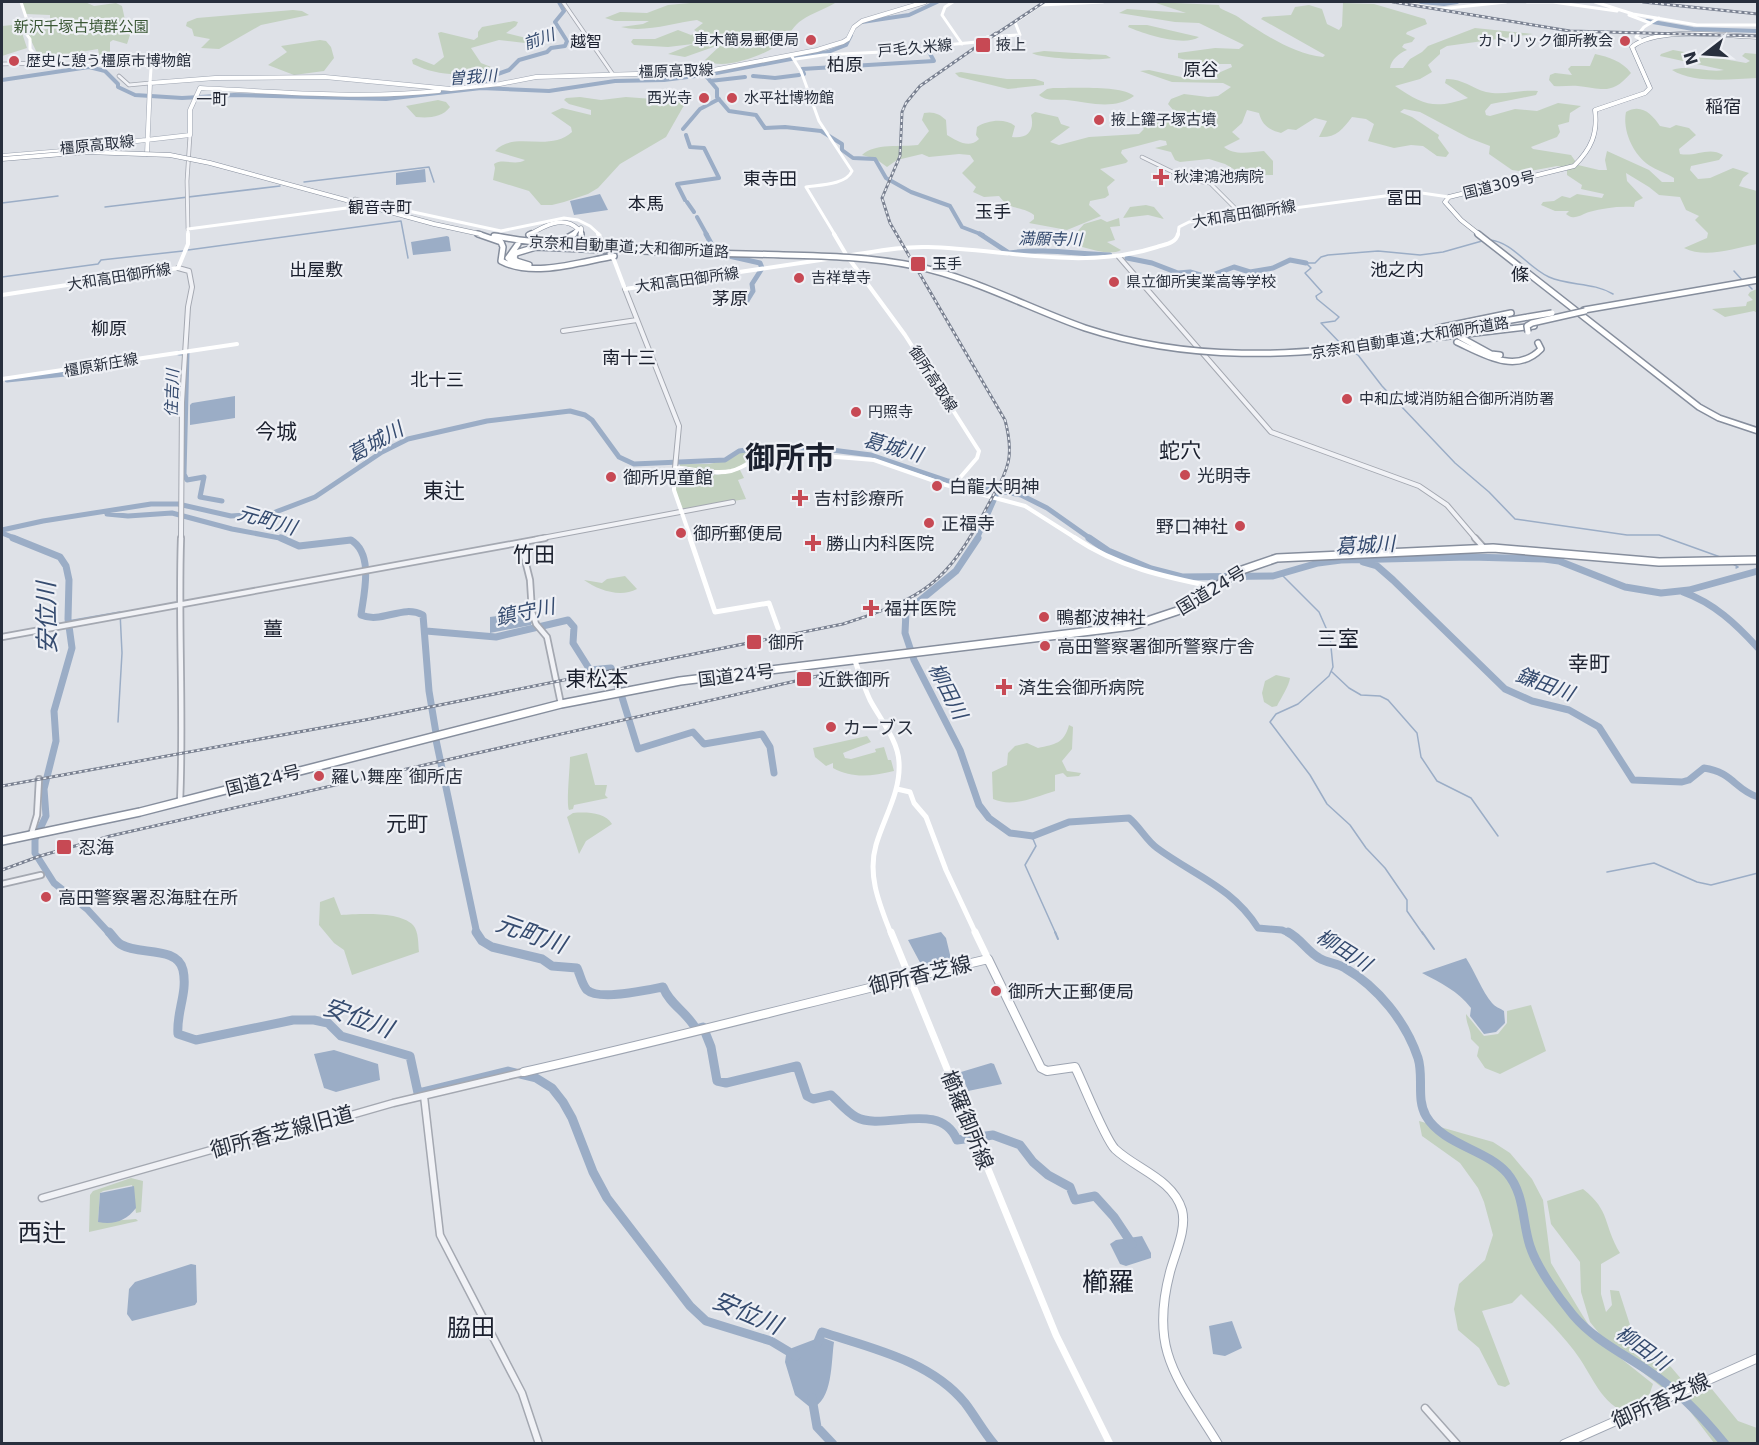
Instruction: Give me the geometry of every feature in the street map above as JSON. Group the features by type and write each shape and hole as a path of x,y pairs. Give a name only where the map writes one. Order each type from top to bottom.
{"highway":[{"path":"1640,39 1661,35 1758,37"},
{"name":"国道309号","path":"1640,39 1634,42 1633,51 1650,88 1645,93 1595,110 1595,134 1582,160 1562,170 1500,183 1449,197 1445,202 1457,217 1695,404 1719,418 1758,431"},
{"name":"京奈和自動車道;大和御所道路","path":"2,157 96,151 170,155 210,163 414,219 479,234 542,244 624,250 845,257 914,266 969,280 1071,322 1145,344 1207,354 1269,356 1324,353 1758,280"},
{"path":"479,234 553,241 571,237 578,229 571,223 555,223 528,235 549,223 569,221 580,226 580,240 584,244 607,249"},
{"path":"479,234 502,243 500,257 504,264 514,268 529,268 613,256"},
{"path":"529,268 514,266 506,260 506,253 517,243 509,254 509,261 522,266 613,256"},
{"path":"542,265 522,264 514,257 520,250 531,247 607,249"},
{"name":"京奈和自動車道;大和御所道路","path":"1584,310 1673,295"},
{"path":"1457,342 1498,361 1520,361 1540,352 1541,347 1527,332 1527,326 1584,310"},
{"path":"1425,336 1511,313"},
{"path":"1449,337 1534,326"},
{"path":"1425,336 1467,339 1491,355 1500,355 1494,357 1481,354"},
{"name":"京奈和自動車道;大和御所道路","path":"1145,344 1245,354 1298,353 1425,336"},
{"path":"1528,354 1538,350 1538,343"},
{"name":"国道24号","path":"2,841 180,802 561,704 656,685 1132,626 1173,613 1242,570 1262,561 1294,556 1485,549 1659,562 1758,560"}],"main road":[{"path":"21,2 27,20 25,32 30,39 30,49 43,63 94,65 139,62 151,68 150,83"},
{"name":"橿原高取線","path":"2,157 45,151 87,149 93,146 190,135 188,119 193,98 202,87 337,94 412,93 486,86 532,77 710,71 794,57 843,42 848,39 854,27 862,21 925,2"},
{"name":"戸毛久米線","path":"950,2 942,15 962,44"},
{"name":"戸毛久米線","path":"794,57 921,50 977,42 987,37 1020,36 1016,22 1040,5 1103,2"},
{"path":"1397,2 1440,9 1506,2"},
{"path":"1527,2 1553,2 1616,11 1651,22"},
{"path":"1595,2 1633,14 1700,26 1758,25"},
{"path":"1640,39 1636,35 1659,18"},
{"name":"御所高取線","path":"794,57 810,101 852,174 841,181 806,186 846,256 905,335 977,448 978,456 952,486"},
{"name":"橿原高取線","path":"147,154 150,83 214,78 329,77 448,89"},
{"name":"橿原高取線","path":"45,151 69,152"},
{"name":"大和高田御所線","path":"2,295 178,268 188,244 188,228 354,207 368,202 501,231 523,229 555,219 572,219 584,223 608,244 625,288 896,249 928,247 1026,256 1119,257 1173,242 1178,237 1179,227 1185,223 1415,192 1449,197"},
{"name":"大和高田御所線","path":"1431,193 1445,202"},
{"name":"橿原新庄線","path":"2,379 237,344"},
{"path":"778,627 769,603 715,612 674,490 675,467 720,474 740,469 753,458 767,453 822,454 874,460 1040,513 1099,554 1157,575 1215,587"},
{"name":"櫛羅御所線","path":"855,661 869,698 888,730 896,749 899,771 897,789 877,837 873,874 875,892 884,919 1067,1360 1110,1443"},
{"path":"897,789 910,792 914,803 926,817 946,870 988,959"},
{"name":"御所香芝線","path":"524,1072 988,959 1041,1068 1047,1071 1075,1067 1114,1148 1157,1177 1181,1206 1184,1219 1162,1310 1163,1342 1169,1362 1218,1443"},
{"name":"御所香芝線","path":"1564,1443 1758,1358"}],"street":[{"path":"564,2 612,73"},
{"path":"2,64 43,63"},
{"path":"119,76 129,85 150,83"},
{"path":"188,228 190,135"},
{"path":"1142,157 1184,178 1210,183 1241,214"},
{"path":"355,199 368,202"},
{"path":"1119,257 1271,432 1419,486 1447,505 1485,549"},
{"path":"178,268 189,271 192,282 182,402 179,605 183,733 180,802"},
{"path":"625,288 679,426 675,467"},
{"path":"563,331 637,320"},
{"path":"2,637 411,562 522,544 733,502"},
{"path":"522,544 530,580 532,612 549,645 561,704"},
{"path":"36,834 39,779"},
{"path":"2,884 41,875"},
{"name":"御所香芝線旧道","path":"42,1198 225,1146 313,1127 377,1107 524,1072"},
{"path":"424,1096 440,1235 519,1386 539,1443"},
{"path":"1425,1408 1457,1443"}],"green space":[{"name":"新沢千塚古墳群公園","path":"22,2 85,2 94,6 116,3 122,6 125,20 123,28 143,28 130,35 127,44 113,40 110,42 110,52 99,55 98,49 57,56 38,55 27,32 47,29 53,23 50,22 50,15 26,14"},
{"path":"701,2 835,3 802,20 783,41 767,51 746,60 723,64 705,60 722,44 685,57 668,54 693,44 668,47 634,45 631,42 633,39 655,39 678,30 691,35 697,32 694,30 703,23 697,20 659,27 630,29 621,27 649,21 615,21 605,18 620,12 647,13 668,5"},
{"path":"1153,2 1219,5 1220,8 1280,43 1301,52 1323,57 1325,55 1261,19 1291,15 1295,7 1309,5 1322,9 1327,24 1339,30 1342,26 1343,3 1374,4 1425,19 1427,24 1407,32 1406,34 1415,38 1412,42 1404,44 1402,47 1407,50 1396,57 1390,68 1403,68 1410,59 1428,46 1475,28 1533,34 1447,46 1440,50 1440,54 1428,65 1432,72 1420,79 1395,86 1414,98 1430,104 1447,104 1468,98 1445,83 1446,79 1457,80 1493,93 1538,91 1536,95 1491,104 1485,111 1486,115 1490,116 1515,109 1537,111 1558,103 1581,106 1570,113 1569,122 1558,125 1560,132 1557,137 1531,147 1571,155 1578,165 1599,170 1607,170 1605,160 1607,151 1649,170 1662,182 1674,182 1674,178 1652,167 1640,157 1628,135 1626,112 1641,109 1650,114 1660,126 1670,128 1676,125 1689,128 1696,135 1679,149 1680,154 1713,151 1723,155 1719,160 1691,166 1690,170 1698,179 1710,178 1733,168 1749,173 1739,186 1757,191 1757,244 1711,253 1701,253 1684,248 1707,238 1708,233 1695,220 1699,216 1686,210 1680,197 1659,195 1626,173 1627,181 1643,198 1635,202 1634,207 1606,208 1570,217 1566,214 1569,211 1555,211 1541,205 1543,202 1554,201 1562,196 1570,198 1577,194 1602,198 1604,194 1581,189 1582,185 1567,175 1567,168 1557,166 1525,172 1512,170 1489,154 1490,146 1469,138 1420,112 1404,109 1400,112 1439,135 1438,138 1449,153 1446,157 1437,156 1423,146 1411,145 1394,148 1368,141 1374,124 1366,119 1352,117 1338,132 1330,136 1319,137 1327,121 1315,118 1296,130 1288,129 1281,133 1267,126 1259,113 1247,110 1242,123 1232,132 1240,139 1224,147 1233,152 1264,151 1273,161 1273,175 1244,175 1225,164 1209,159 1180,162 1175,160 1171,152 1155,148 1167,145 1166,141 1160,140 1122,150 1121,153 1128,161 1126,163 1100,169 1115,180 1107,187 1109,195 1090,201 1089,205 1101,216 1067,230 1029,223 1034,219 1034,215 1029,212 1008,204 999,196 984,197 973,192 976,187 962,173 974,161 970,155 929,157 922,154 897,160 887,167 876,159 862,155 881,147 918,145 929,131 922,120 924,113 941,116 946,120 947,135 967,144 979,139 976,135 977,127 986,123 1001,121 1011,123 1015,126 1012,137 1022,137 1031,129 1031,115 1035,112 1058,117 1061,124 1070,127 1050,142 1059,145 1089,137 1139,134 1144,129 1140,125 1143,118 1177,119 1179,117 1168,104 1171,99 1184,94 1218,96 1231,87 1223,83 1172,82 1140,71 1149,70 1195,80 1218,79 1216,74 1232,67 1231,64 1204,64 1178,58 1178,53 1215,48 1239,49 1244,45 1199,23 1175,22 1119,13 1127,9 1186,13"},
{"path":"293,10 309,15 261,25 219,49 201,48 210,39 194,36 192,29 186,26 187,22 197,18"},
{"path":"518,22 516,26 506,33 526,38 525,43 499,40 471,48 481,63 491,67 472,73 452,74 432,71 413,64 412,60 416,58 434,65 444,57 438,33 474,40 478,37 478,32 482,27"},
{"name":"新沢千塚古墳群公園","path":"23,24 22,33 27,48 2,56 2,26"},
{"path":"1129,25 1147,25 1199,37 1184,41 1174,40 1135,30 1128,27"},
{"path":"326,41 331,47 334,58 324,71 294,75 268,65 287,52 281,46"},
{"path":"1673,50 1746,63 1750,61 1742,56 1745,53 1757,54 1757,78 1713,80 1681,74 1672,70 1684,68 1724,70 1660,56"},
{"path":"1044,51 1106,55 1111,58 1070,59 1032,53"},
{"path":"1595,54 1615,60 1631,73 1618,85 1607,89 1554,86 1549,80 1550,75 1555,73 1572,75 1568,69 1571,66 1590,66"},
{"path":"955,73 1007,79 1035,79 1044,82 1044,85 1008,89 959,77"},
{"path":"1053,88 1119,90 1134,96 1119,103 1093,104 1049,99 1039,95"},
{"path":"684,94 694,96 683,107 666,137 620,164 598,188 588,194 552,205 541,205 529,191 493,180 494,164 525,160 495,151 503,145 522,141 553,141 572,132 571,127 551,113 562,108 591,115 591,110 569,104 564,100 566,98 653,99"},
{"path":"438,100 446,102 450,107 447,111 434,116 416,117 406,106"},
{"path":"1146,205 1154,207 1164,219 1148,215 1123,218 1130,207"},
{"path":"1119,218 1120,226 1110,227 1115,240 1107,242 1121,250 1104,252 1073,245 1079,239 1075,234 1084,224 1101,219 1107,222"},
{"path":"1757,289 1757,313 1754,311 1725,317 1712,309 1746,306 1747,302 1753,300 1748,295"},
{"path":"766,448 768,451 731,470 716,472 680,466 680,464 709,464 728,460 732,455 748,450"},
{"path":"689,469 717,475 740,470 744,478 738,480 746,499 683,509 675,490 677,470"},
{"path":"625,576 637,589 624,593 609,592 584,580 602,583 607,579"},
{"path":"1276,675 1290,678 1277,706 1272,707 1264,702 1262,693 1265,681"},
{"path":"1069,725 1073,727 1072,749 1062,761 1067,771 1081,773 1079,776 1067,777 1063,773 1055,775 1055,791 1032,799 1008,802 993,799 992,772 1007,765 1008,753 1015,746 1027,743 1038,748 1054,744 1061,740"},
{"path":"867,736 871,742 843,753 845,758 851,759 876,752 875,749 884,747 894,771 870,775 848,774 833,768 833,763 826,766 815,757 813,748"},
{"path":"587,753 595,785 607,785 605,795 608,798 574,805 573,809 569,810 570,757"},
{"path":"573,813 600,815 612,824 586,841 579,854 567,817"},
{"path":"334,897 341,915 389,915 407,921 416,931 419,952 352,975 344,950 334,943 319,925 320,902"},
{"path":"1531,1005 1546,1051 1500,1074 1485,1068 1477,1056 1479,1047 1471,1039 1466,1014 1484,1036 1498,1034 1507,1023 1507,1011"},
{"path":"1419,1121 1493,1142 1510,1153 1532,1179 1543,1200 1551,1263 1599,1341 1653,1384 1645,1407 1635,1417 1615,1407 1608,1400 1567,1342 1521,1294 1512,1303 1482,1311 1510,1384 1505,1387 1498,1385 1479,1348 1458,1330 1454,1309 1459,1284 1485,1260 1493,1235 1484,1202 1478,1188 1460,1163 1422,1136"},
{"path":"131,1178 143,1181 141,1212 136,1213 132,1185 103,1191 100,1193 98,1222 136,1219 138,1221 89,1232 90,1195 93,1191"},
{"path":"1583,1189 1603,1212 1620,1253 1601,1264 1601,1294 1606,1312 1612,1305 1610,1290 1619,1291 1632,1331 1641,1343 1671,1367 1694,1394 1711,1388 1738,1421 1757,1428 1757,1443 1714,1443 1686,1406 1610,1347 1590,1322 1581,1292 1580,1262 1551,1224 1547,1201"}],"water":[{"path":"425,169 426,182 396,185 396,173"},
{"path":"600,194 608,210 574,215 570,201"},
{"path":"447,236 451,251 413,255 411,242"},
{"path":"235,396 235,418 190,425 190,405 192,403"},
{"path":"528,609 531,625 490,633 490,617"},
{"path":"941,932 946,938 952,963 924,970 908,940"},
{"path":"1466,958 1488,998 1504,1011 1505,1023 1496,1032 1484,1034 1470,1016 1471,1008 1461,997 1422,973"},
{"path":"334,1050 378,1064 380,1080 336,1092 324,1088 314,1054"},
{"path":"994,1064 1002,1084 968,1091 961,1072"},
{"path":"134,1186 136,1208 128,1216 109,1223 98,1222 100,1193"},
{"path":"1142,1236 1151,1253 1151,1258 1126,1266 1120,1264 1110,1244 1116,1240"},
{"path":"191,1264 196,1265 197,1302 195,1305 132,1321 127,1314 129,1289 135,1282"},
{"path":"1232,1321 1242,1348 1225,1356 1213,1354 1209,1326"},
{"path":"821,1337 834,1342 830,1380 823,1398 811,1408 795,1395 785,1362 786,1355 792,1348"}],"waterway":[{"name":"前川","path":"481,88 481,85 490,81 489,77 509,70 519,60 547,52 551,48 565,46 567,41 555,22 564,11 559,2"},
{"name":"曽我川","path":"862,22 909,15 937,2"},
{"name":"曽我川","path":"1421,2 1444,4 1457,2"},
{"name":"曽我川","path":"1647,21 1693,29 1758,31"},
{"name":"曽我川","path":"481,88 549,91 615,81 664,80 711,74 828,52 846,45 851,35"},
{"path":"804,74 802,69 934,61 928,50"},
{"name":"曽我川","path":"2,80 89,67 105,71 118,84 118,87 135,95 182,98 234,95 386,99 481,88"},
{"path":"753,76 775,78 799,75"},
{"name":"曽我川","path":"702,76 706,76 710,81"},
{"path":"710,81 745,77"},
{"name":"満願寺川","path":"710,81 717,89 719,99"},
{"path":"683,129 700,109 719,99"},
{"name":"満願寺川","path":"719,99 729,111 756,115 765,128 785,127 821,131 842,144 842,150 853,158 875,159 886,178 911,192 950,206 962,227 983,235"},
{"path":"685,200 677,184 719,178 704,148 690,147 686,135"},
{"path":"304,182 429,167 434,182"},
{"path":"105,207 280,186"},
{"path":"2,203 58,196"},
{"path":"687,202 694,212"},
{"path":"697,217 707,235"},
{"path":"188,250 401,221 408,258"},
{"path":"706,234 713,247 729,256 760,263 762,268"},
{"name":"満願寺川","path":"980,234 1009,253 1046,251 1110,255"},
{"path":"1490,240 1506,245 1549,277 1605,290 1613,294"},
{"path":"1343,346 1321,323 1335,321 1339,317 1317,299 1316,296 1322,292 1305,273 1311,268 1306,263 1315,263 1321,257 1328,255 1378,251 1420,255 1443,252 1482,241"},
{"path":"2,277 98,264 101,260 183,251"},
{"name":"満願寺川","path":"1127,258 1152,263 1178,273 1190,272 1207,277 1234,267 1250,272 1273,268 1290,260 1306,263"},
{"path":"745,304 753,291 752,284 761,270"},
{"path":"1734,271 1743,281"},
{"path":"1748,285 1752,289"},
{"path":"1350,350 1358,355 1382,386 1455,463 1489,492 1515,519 1627,535 1659,535 1723,558"},
{"name":"住吉川","path":"179,353 187,353 184,474 187,480 204,477 200,497 222,501"},
{"name":"住吉川","path":"7,380 85,372 86,369 129,362"},
{"name":"葛城川","path":"2,530 43,521 151,504 178,504 231,516 273,513 315,497 382,452 408,439 487,421 570,411 585,415 592,420 619,457 634,464 725,460 739,451 769,447 824,449 871,455 948,481 998,491"},
{"name":"柳田川","path":"977,539 998,491"},
{"name":"葛城川","path":"998,491 1021,495 1047,508 1091,539"},
{"name":"元町川","path":"107,514 128,516 172,513 232,529 282,538"},
{"name":"安位川","path":"2,533 17,539"},
{"name":"安位川","path":"13,538 60,557 66,566 69,580 68,619 72,648 54,711 56,741 44,789 46,816 35,839 35,853 54,883 87,909 110,934"},
{"name":"元町川","path":"282,538 299,546 351,540 358,546 365,564 361,615 377,617 407,612 423,615 429,691 436,733"},
{"name":"柳田川","path":"978,538 956,571 906,612 905,633 914,660 960,750 979,805 989,818 1010,833 1033,836 1069,822 1129,818 1157,848 1237,902 1258,928 1282,930 1291,934"},
{"name":"葛城川","path":"1089,538 1108,551 1151,569 1182,577 1273,576 1318,563 1341,560 1470,557 1544,559 1559,561 1625,587 1661,593 1689,590 1758,571"},
{"name":"鎌田川","path":"1363,562 1377,566 1393,580 1505,689 1532,701 1569,710 1599,727 1633,780 1682,782 1689,780 1704,768 1721,773 1750,794 1758,797"},
{"path":"1733,564 1738,567 1736,568"},
{"path":"1281,574 1319,612 1330,637 1333,667 1329,676 1298,704 1276,714 1270,722 1310,775 1327,804 1350,825 1366,848 1385,868 1407,900 1407,911 1423,934"},
{"path":"1683,592 1705,602 1724,615 1758,648"},
{"path":"68,621 120,612 122,653 118,722"},
{"name":"鎮守川","path":"426,631 496,637 568,620 574,627 573,643 590,670 611,668 618,688"},
{"path":"1332,672 1349,688 1361,695 1380,696 1388,700 1417,733 1421,757 1437,781 1471,798 1498,836"},
{"name":"鎮守川","path":"621,694 638,749 693,732 704,744 762,734 770,747 774,773"},
{"name":"元町川","path":"436,740 477,933"},
{"path":"1027,836 1033,839 1036,846 1025,865 1056,934"},
{"path":"1607,872 1654,863 1697,882 1711,885 1758,873"},
{"name":"安位川","path":"109,932 117,941 129,948 166,954 180,962 184,987 178,1034 196,1040 293,1020 314,1020 328,1023 341,1036 410,1056 418,1093 508,1071 536,1078 552,1088 563,1102 572,1118 593,1172 607,1198 690,1306 706,1321 771,1341 796,1356"},
{"path":"1055,932 1058,939"},
{"path":"1422,932 1434,949"},
{"name":"元町川","path":"477,933 482,941 492,947 542,959 552,966 577,968 585,988 593,993 624,994 663,987 670,999 696,1029 703,1027 711,1047 717,1081 726,1083 797,1066 807,1096 813,1099 831,1095 846,1110 867,1121 910,1119 938,1121 949,1128 957,1140 993,1135 1020,1145 1033,1162 1048,1175 1070,1187 1075,1200 1095,1196 1114,1217 1132,1244"},
{"name":"柳田川","path":"1291,934 1319,958 1342,966 1369,985 1398,1019 1418,1058 1421,1102 1426,1116 1443,1134 1488,1158 1507,1173 1513,1181 1520,1199 1533,1255 1573,1315 1600,1339 1671,1387 1725,1444"},
{"name":"安位川","path":"817,1344 822,1332 880,1350 918,1366 935,1376 965,1403 994,1444"},
{"path":"812,1398 817,1427 833,1444"}],"railway":[{"path":"990,38 1044,2"},
{"path":"1393,2 1570,31 1758,36"},
{"path":"1643,2 1758,14"},
{"path":"2,786 370,719 843,624 871,615 914,596 931,584 945,571 973,533 1004,475 1010,446 1005,420 890,223 882,198 900,156 902,112 906,103 920,86 996,33"},
{"path":"2,870 40,856 110,836 840,671"}],"place":[{"name":"車木簡易郵便局","path":"811,40"},
{"name":"カトリック御所教会","path":"1625,41"},
{"name":"掖上","path":"983,45"},
{"name":"歴史に憩う橿原市博物館","path":"14,61"},
{"name":"西光寺","path":"704,98"},
{"name":"水平社博物館","path":"732,98"},
{"name":"掖上鑵子塚古墳","path":"1099,120"},
{"name":"秋津鴻池病院","path":"1161,177"},
{"name":"玉手","path":"918,264"},
{"name":"吉祥草寺","path":"799,278"},
{"name":"県立御所実業高等学校","path":"1114,282"},
{"name":"中和広域消防組合御所消防署","path":"1347,399"},
{"name":"円照寺","path":"856,412"},
{"name":"光明寺","path":"1185,475"},
{"name":"御所児童館","path":"611,477"},
{"name":"白龍大明神","path":"937,486"},
{"name":"吉村診療所","path":"800,498"},
{"name":"正福寺","path":"929,523"},
{"name":"野口神社","path":"1240,526"},
{"name":"御所郵便局","path":"681,533"},
{"name":"勝山内科医院","path":"813,543"},
{"name":"福井医院","path":"871,608"},
{"name":"鴨都波神社","path":"1044,617"},
{"name":"御所","path":"754,642"},
{"name":"高田警察署御所警察庁舎","path":"1045,646"},
{"name":"近鉄御所","path":"804,679"},
{"name":"済生会御所病院","path":"1004,687"},
{"name":"カーブス","path":"831,727"},
{"name":"羅い舞座 御所店","path":"319,776"},
{"name":"忍海","path":"64,847"},
{"name":"高田警察署忍海駐在所","path":"46,897"},
{"name":"御所大正郵便局","path":"996,991"}],"district":[{"name":"越智","path":"586,41"},
{"name":"柏原","path":"845,64"},
{"name":"原谷","path":"1201,69"},
{"name":"一町","path":"212,99"},
{"name":"稲宿","path":"1723,106"},
{"name":"東寺田","path":"770,178"},
{"name":"冨田","path":"1404,197"},
{"name":"本馬","path":"646,203"},
{"name":"観音寺町","path":"380,207"},
{"name":"玉手","path":"993,211"},
{"name":"出屋敷","path":"316,269"},
{"name":"池之内","path":"1397,269"},
{"name":"條","path":"1520,274"},
{"name":"茅原","path":"730,298"},
{"name":"柳原","path":"109,328"},
{"name":"南十三","path":"629,357"},
{"name":"北十三","path":"437,379"},
{"name":"今城","path":"276,432"},
{"name":"蛇穴","path":"1180,451"},
{"name":"御所市","path":"790,457"},
{"name":"東辻","path":"444,491"},
{"name":"竹田","path":"534,555"},
{"name":"薑","path":"273,629"},
{"name":"三室","path":"1338,639"},
{"name":"幸町","path":"1589,664"},
{"name":"東松本","path":"597,679"},
{"name":"元町","path":"407,824"},
{"name":"西辻","path":"42,1233"},
{"name":"櫛羅","path":"1108,1282"},
{"name":"脇田","path":"471,1328"}]}
